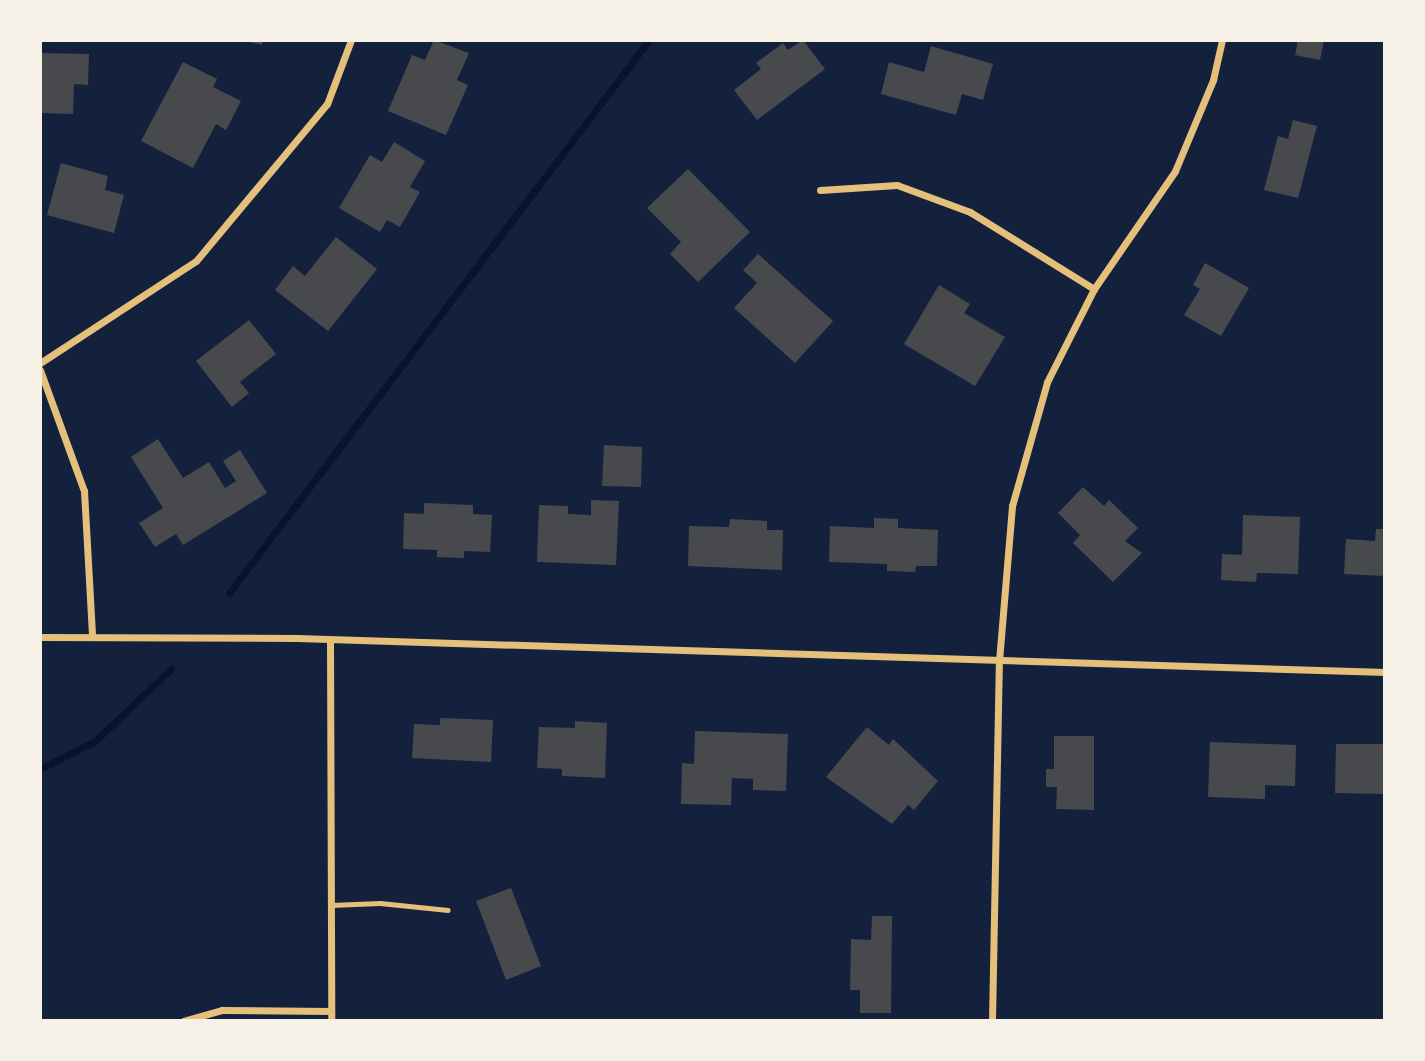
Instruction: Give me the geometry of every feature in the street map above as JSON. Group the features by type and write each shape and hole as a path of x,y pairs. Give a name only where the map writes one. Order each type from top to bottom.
{"street":[{"path":"40,363 195,261 327,104 351,40"},
{"path":"992,1021 999,661 1012,506 1048,382 1094,289 1175,171 1213,79 1222,40"},
{"path":"820,190 897,185 970,212 1094,289"},
{"path":"40,370 84,491 92,636"},
{"path":"40,637 330,642 1385,672"},
{"path":"330,642 331,1021"},
{"path":"183,1021 222,1010 331,1011"}],"lane":[{"path":"331,905 380,903 448,911"}],"building":[{"path":"241,40 263,40 262,45"},
{"path":"434,40 469,53 457,80 468,85 446,135 388,111 412,55 425,60"},
{"path":"803,40 825,69 757,120 734,90 761,69 756,63 783,43 788,50"},
{"path":"1298,40 1324,40 1320,60 1295,55"},
{"path":"931,46 993,64 983,100 962,94 956,115 881,94 889,62 924,72"},
{"path":"40,53 89,54 88,85 74,84 73,114 40,113"},
{"path":"183,62 217,79 213,87 241,101 226,130 216,124 193,168 141,141"},
{"path":"1293,120 1317,126 1298,198 1264,190 1278,136 1288,139"},
{"path":"394,142 425,161 410,187 420,192 400,227 387,220 380,232 339,208 370,155 382,162"},
{"path":"61,163 108,176 105,190 124,195 114,233 47,215"},
{"path":"688,169 750,232 698,282 670,254 681,242 647,208"},
{"path":"336,237 377,269 328,331 275,290 293,266 305,276"},
{"path":"758,254 833,321 795,363 734,308 757,283 743,270"},
{"path":"1205,263 1249,288 1221,336 1184,315 1200,289 1193,285"},
{"path":"939,285 970,304 964,313 1005,337 975,386 904,344"},
{"path":"249,320 276,354 240,382 249,393 232,407 196,361"},
{"path":"158,439 183,478 209,462 225,488 236,481 223,461 240,450 267,493 183,545 176,534 155,547 139,523 163,508 131,457"},
{"path":"604,445 642,447 641,487 602,486"},
{"path":"1083,487 1104,506 1109,500 1138,528 1125,541 1142,553 1113,582 1073,543 1080,535 1058,513"},
{"path":"591,500 619,501 616,565 537,562 539,505 568,506 568,514 591,515"},
{"path":"424,503 473,505 473,514 492,515 490,552 464,551 464,558 437,557 437,550 403,549 404,513 424,514"},
{"path":"1243,515 1300,517 1298,574 1257,573 1256,582 1221,580 1222,554 1242,555"},
{"path":"874,518 898,519 898,528 938,530 937,566 916,566 915,572 887,571 887,564 829,562 830,526 874,528"},
{"path":"730,519 767,521 767,530 783,530 782,570 688,566 689,526 729,527"},
{"path":"1376,529 1385,529 1385,576 1344,574 1346,539 1375,541"},
{"path":"440,718 493,720 491,762 412,758 414,724 440,725"},
{"path":"575,721 607,723 605,778 562,776 562,769 537,768 539,727 575,728"},
{"path":"867,727 889,745 893,739 938,781 914,810 908,805 892,824 826,777"},
{"path":"695,731 788,734 786,791 753,790 753,779 732,778 731,805 681,804 682,763 694,764"},
{"path":"1054,736 1094,736 1094,810 1056,809 1057,787 1046,787 1046,769 1054,769"},
{"path":"1210,742 1296,745 1295,786 1265,785 1265,799 1208,797"},
{"path":"1336,744 1385,744 1385,794 1335,793"},
{"path":"511,888 541,966 506,980 476,901"},
{"path":"872,916 892,916 891,1013 860,1013 860,990 850,990 851,939 871,940"}],"waterway":[{"path":"229,593 649,40"},
{"path":"40,769 95,741 171,669"}]}
